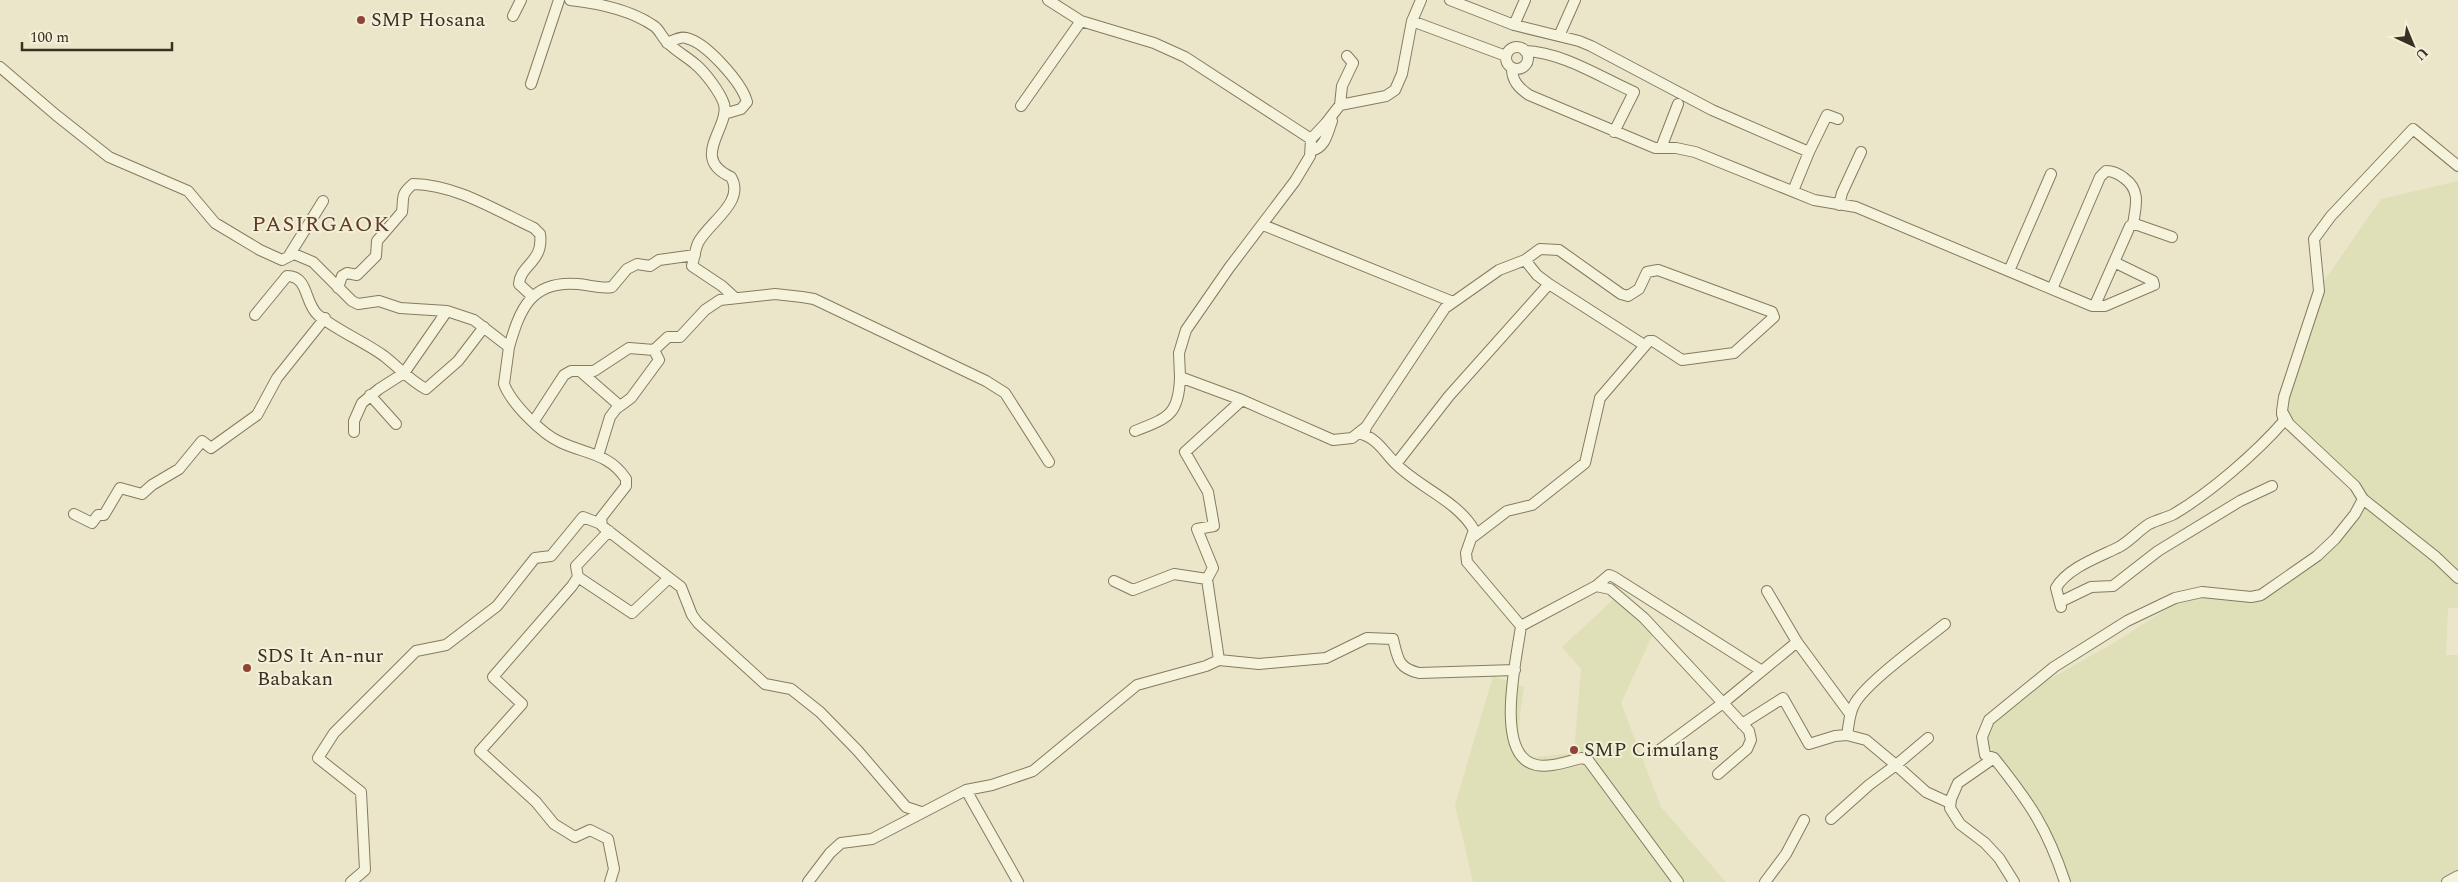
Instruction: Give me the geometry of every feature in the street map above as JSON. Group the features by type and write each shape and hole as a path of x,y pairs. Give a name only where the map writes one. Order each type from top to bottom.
{"street":[{"path":"513,16 520,0"},
{"path":"531,84 558,0"},
{"path":"571,0 587,1 608,6 650,24 656,28 667,43 697,65 719,95 724,114 712,148 716,167 731,177 735,190 733,199 698,243 692,266 722,286 734,297"},
{"path":"1048,0 1081,21 1154,43 1178,54 1311,139"},
{"path":"1135,431 1161,421 1172,412 1180,395 1179,353 1186,330 1229,268 1263,226 1308,161 1311,151 1311,139 1337,109 1386,96 1395,90 1402,74 1412,21 1421,0"},
{"path":"1450,0 1514,25 1591,46 1712,110 1809,152"},
{"path":"1514,25 1525,0"},
{"path":"1559,36 1575,0"},
{"path":"1021,106 1081,21"},
{"path":"1412,21 1506,56"},
{"path":"667,43 680,38 690,39 710,52 735,80 745,93 748,102 741,109 724,114"},
{"path":"1519,47 1525,51 1528,57 1526,64 1520,69 1512,68 1507,64 1506,56 1512,48 1519,47"},
{"path":"1525,51 1540,51 1559,58 1634,92 1614,132"},
{"path":"1311,151 1319,149 1323,145 1337,109 1342,86 1353,63 1347,56"},
{"path":"0,67 56,115 110,157 188,191 212,220 260,250 282,260 290,254 323,201"},
{"path":"1512,68 1512,78 1520,89 1529,95 1614,132 1661,148 1686,149 1695,152 1814,200 1856,207 2093,306 2105,306 2154,285 2152,281 2114,262"},
{"path":"1661,148 1678,104"},
{"path":"1793,191 1827,115 1838,120"},
{"path":"2272,486 2240,501 2158,551 2113,586 2091,587 2060,604 2056,588 2070,574 2121,546 2149,525 2174,514 2210,488 2270,437 2284,421 2282,414 2284,397 2319,291 2314,239 2331,216 2413,130 2458,166"},
{"path":"1839,205 1860,152"},
{"path":"2052,289 2100,177 2106,171 2120,175 2135,188 2137,198 2133,224 2129,227 2093,306"},
{"path":"2009,271 2051,174"},
{"path":"338,288 342,276 348,273 357,275 376,256 377,240 402,212 402,198 406,190 413,184 427,184 475,199 534,228 540,234 540,251 519,277 519,284 532,296"},
{"path":"2133,224 2172,237"},
{"path":"1263,226 1453,302"},
{"path":"1180,377 1242,400 1333,440 1352,438 1366,427 1431,327 1453,302 1499,270 1525,260 1540,248 1559,250 1621,294 1628,296 1638,289 1647,272 1658,270 1774,315 1772,321 1732,353 1682,360 1652,340 1644,345 1600,398 1585,464 1532,505 1507,511 1472,538"},
{"path":"290,254 302,256 313,262 349,300 358,304 379,301 403,309 447,311 466,316 484,327 508,347"},
{"path":"605,527 601,518 627,483 625,477 612,463 560,442 534,421 510,395 504,384 508,347 519,313 532,296 562,285 612,287 627,269 637,264 650,266 660,260 695,255"},
{"path":"1525,260 1537,275 1549,284 1644,345"},
{"path":"255,315 287,276 294,276 303,284 310,303 318,314 384,356 425,389 428,389 458,361 484,327"},
{"path":"1396,464 1449,396 1549,284"},
{"path":"534,421 564,375 571,371 594,371 629,348 654,350 668,337 680,337 714,302 734,297 775,294 814,299 926,354 977,376 1005,393 1049,462"},
{"path":"354,432 354,421 358,409 370,395 404,373 447,311"},
{"path":"74,514 92,523 98,515 104,515 120,488 142,494 152,485 178,469 202,441 211,448 257,415 277,378 325,318"},
{"path":"598,456 610,416 631,398 659,360 654,350"},
{"path":"581,372 620,406"},
{"path":"370,395 396,424"},
{"path":"1219,660 1207,579 1213,568 1197,529 1214,526 1208,492 1185,452 1242,400"},
{"path":"2282,414 2289,424 2355,486 2363,499 2436,557 2458,578"},
{"path":"1366,427 1364,435 1371,437 1417,483 1460,512 1473,529 1472,538 1466,553 1467,562 1521,626 1515,670 1512,720 1513,740 1521,757 1538,766 1582,758 1588,760 1678,882"},
{"path":"2065,882 2054,849 2036,814 1994,758 1985,755 1982,741 1986,725 2054,667 2127,621 2175,598 2202,592 2252,597 2260,595 2323,551 2355,514 2363,499"},
{"path":"352,882 364,870 361,792 318,758 334,733 416,651 446,645 497,606 535,558 551,556 583,517 605,527 683,590 690,610 698,623 768,686 791,690 820,712 858,751 906,807 921,812"},
{"path":"605,527 576,566 578,577 628,613 632,613 669,578"},
{"path":"1114,581 1133,590 1174,574 1207,579"},
{"path":"578,577 493,677 522,704 480,751 536,802 554,824 575,837 590,830 608,840 614,869 610,882"},
{"path":"1521,626 1596,586 1606,577 1614,577 1762,671"},
{"path":"1596,586 1610,589 1644,618 1750,735 1750,746 1718,774"},
{"path":"1766,591 1797,642 1850,714"},
{"path":"1847,735 1850,714 1862,694 1945,624"},
{"path":"808,882 830,853 841,843 872,839 966,790 1013,779 1038,769 1137,685 1206,666 1219,660 1259,664 1326,658 1367,638 1393,639 1399,661 1406,670 1420,674 1515,670"},
{"path":"1658,751 1722,704 1797,642"},
{"path":"1742,724 1782,698 1809,744 1830,737 1847,735 1866,740 1926,792 1950,804"},
{"path":"1832,819 1869,785 1928,738"},
{"path":"1994,758 1962,779 1956,786 1950,804 1953,814 1960,824 1985,843 2000,858 2014,882"},
{"path":"966,790 1018,882"},
{"path":"1765,882 1786,854 1804,820"},
{"path":"2446,882 2458,876"}],"green space":[{"path":"2458,181 2458,608 2448,608 2446,655 2458,655 2458,882 2064,882 2047,829 1981,735 2025,693 2117,641 2187,596 2274,592 2336,546 2365,499 2279,415 2322,284 2381,199"},
{"path":"1616,597 1654,632 1621,703 1661,807 1726,882 1473,882 1455,805 1493,676 1524,687 1517,739 1524,758 1574,753 1581,669 1562,647"}],"place":[{"name":"SMP Hosana","path":"361,20"},
{"name":"SDS It An-nur Babakan","path":"247,668"},
{"name":"SMP Cimulang","path":"1574,750"}],"district":[{"name":"PASIRGAOK","path":"321,224"}]}
